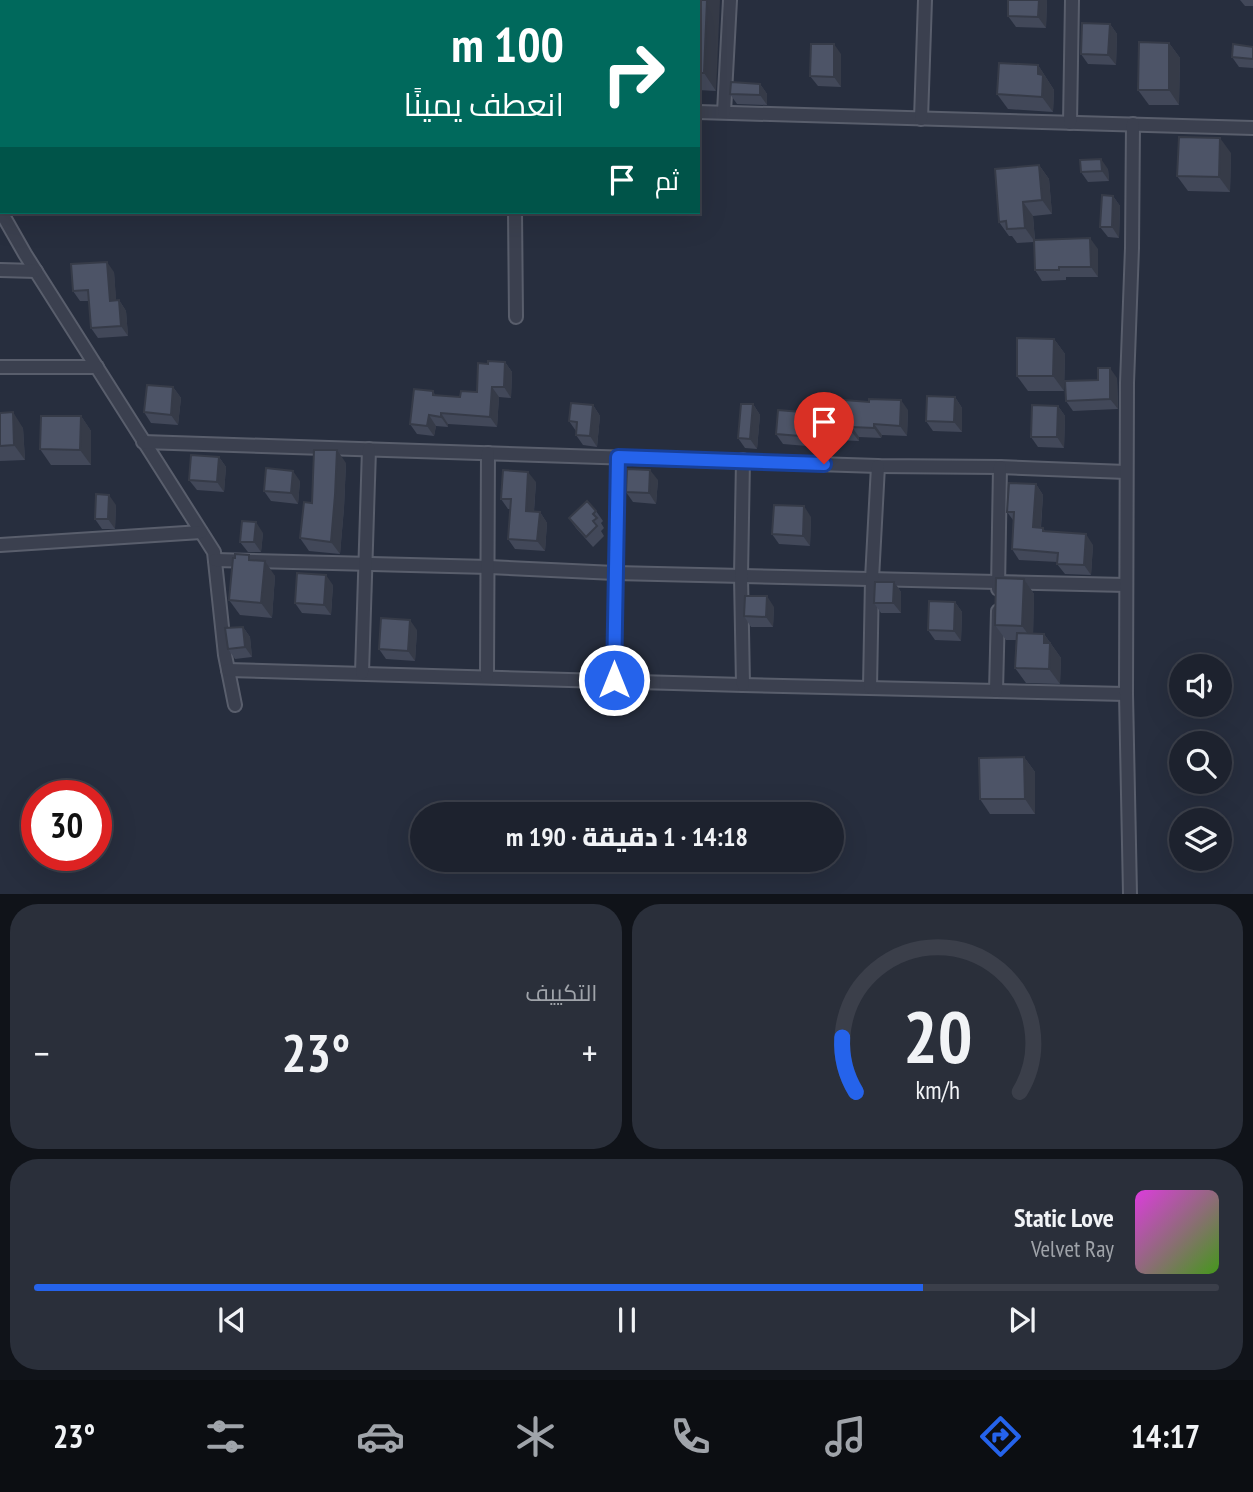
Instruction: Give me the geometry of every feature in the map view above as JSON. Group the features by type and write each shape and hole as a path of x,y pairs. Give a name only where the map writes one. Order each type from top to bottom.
{"street":[{"path":"724,113 730,0"},
{"path":"920,118 925,0"},
{"path":"1070,123 1072,0"},
{"path":"700,112 1253,128"},
{"path":"1129,894 1126,472 1133,124"},
{"path":"2,214 214,552 225,655 235,705"},
{"path":"515,214 516,317"},
{"path":"0,270 36,271"},
{"path":"0,367 97,368"},
{"path":"143,442 1126,472"},
{"path":"362,673 369,449"},
{"path":"487,677 488,453"},
{"path":"614,680 618,457"},
{"path":"743,460 743,685"},
{"path":"870,687 878,466"},
{"path":"996,691 1000,467"},
{"path":"0,545 201,532"},
{"path":"215,560 1126,585"},
{"path":"228,670 1126,694"}],"building":[{"path":"700,0 707,0 704,73 700,73"},
{"path":"1008,0 1039,0 1038,17 1008,16"},
{"path":"1082,23 1110,24 1108,55 1081,54"},
{"path":"1139,42 1169,43 1169,90 1138,90"},
{"path":"811,44 834,44 834,77 810,76"},
{"path":"1233,44 1253,47 1253,59 1232,57"},
{"path":"999,63 1038,65 1038,74 1043,75 1042,97 997,94"},
{"path":"731,82 760,84 760,95 730,94"},
{"path":"1179,137 1220,138 1219,177 1177,176"},
{"path":"1101,159 1102,171 1081,172 1080,160"},
{"path":"1039,165 1042,200 1023,202 1025,228 1007,229 1006,221 999,222 995,169"},
{"path":"1102,195 1113,196 1112,227 1100,227"},
{"path":"1090,238 1091,267 1035,270 1034,240"},
{"path":"107,262 110,301 119,300 121,326 91,328 88,290 73,291 71,264"},
{"path":"1017,338 1054,339 1053,376 1017,376"},
{"path":"488,361 505,362 504,387 492,387 490,417 441,413 441,417 429,415 427,426 410,424 414,389 433,391 433,395 460,397 461,391 477,392 478,363 488,364"},
{"path":"1098,368 1110,368 1110,399 1066,401 1065,381 1098,380"},
{"path":"147,385 173,387 171,415 144,412"},
{"path":"927,396 955,397 954,422 926,421"},
{"path":"831,399 869,402 869,399 901,400 900,426 874,424 874,428 852,427 851,431 828,429"},
{"path":"571,403 593,405 590,436 576,435 577,422 569,421"},
{"path":"741,404 753,404 750,439 738,438"},
{"path":"1032,405 1058,406 1057,437 1031,437"},
{"path":"778,410 801,412 800,436 776,434"},
{"path":"13,412 14,445 0,446 0,413"},
{"path":"41,416 81,416 80,450 40,449"},
{"path":"314,450 337,450 331,542 300,538 304,502 312,503"},
{"path":"191,455 219,457 217,482 189,480"},
{"path":"266,468 293,471 291,493 264,491"},
{"path":"627,469 650,470 649,493 626,492"},
{"path":"503,470 528,472 526,511 540,512 537,541 508,539 511,499 501,499"},
{"path":"1009,483 1036,484 1033,527 1043,528 1043,531 1086,534 1084,565 1057,564 1058,553 1012,549 1014,512 1007,512"},
{"path":"96,494 109,495 108,519 95,519"},
{"path":"587,501 596,511 593,514 597,518 593,521 597,526 586,537 569,518"},
{"path":"774,505 804,506 803,536 772,534"},
{"path":"242,521 256,522 254,542 240,542"},
{"path":"235,554 249,555 249,560 265,561 261,603 229,600"},
{"path":"297,573 326,575 324,605 295,603"},
{"path":"996,578 1024,579 1022,626 995,625"},
{"path":"875,582 894,582 893,603 874,603"},
{"path":"745,596 767,596 766,617 744,616"},
{"path":"929,601 955,602 954,631 928,630"},
{"path":"381,618 410,620 408,651 379,649"},
{"path":"243,627 245,647 228,649 225,628"},
{"path":"1017,633 1044,634 1044,643 1050,643 1049,669 1015,668"},
{"path":"1024,757 1025,799 980,799 979,758"}],"route":[{"path":"614,680 618,457 824,464"}]}
